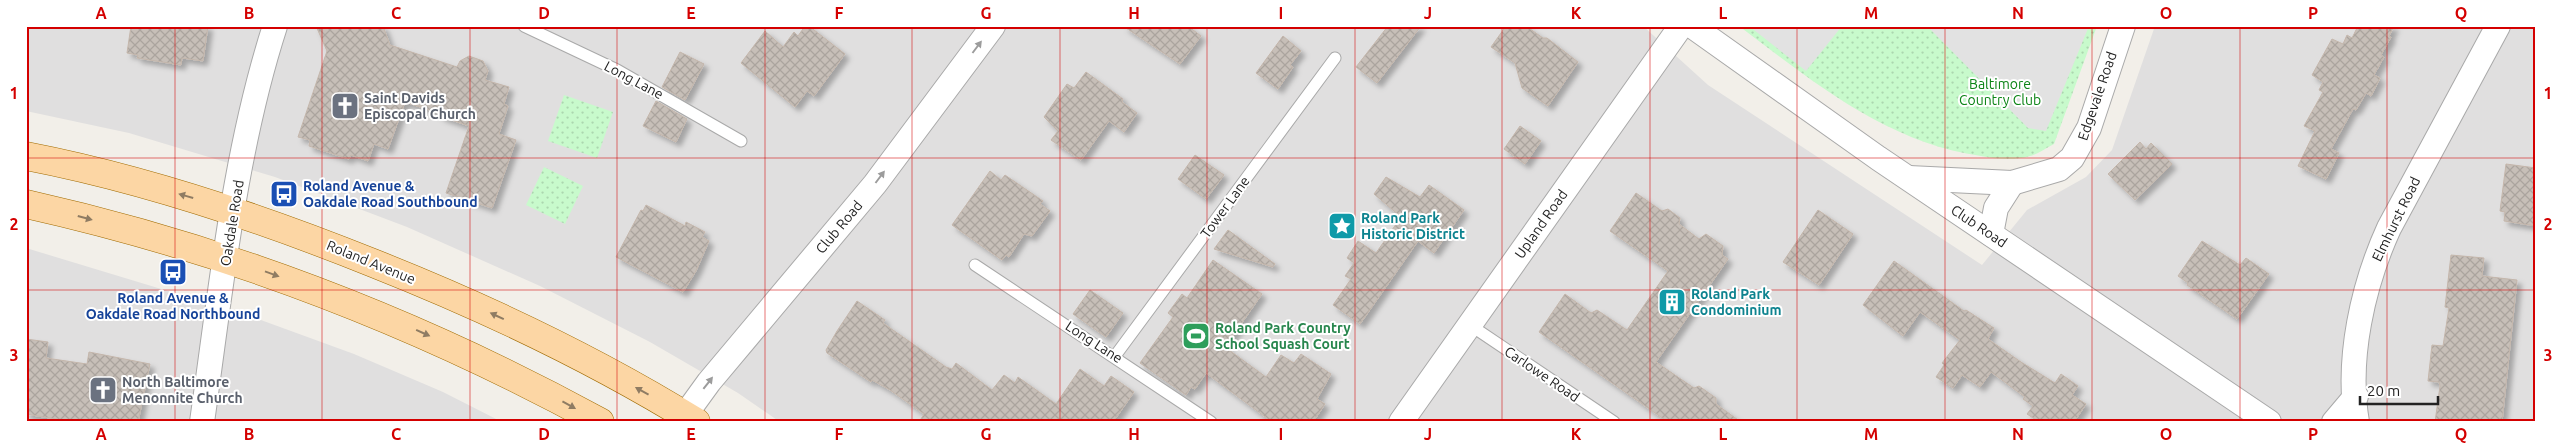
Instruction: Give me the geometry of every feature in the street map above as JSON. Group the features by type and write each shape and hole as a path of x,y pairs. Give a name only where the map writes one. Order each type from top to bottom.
{"main road":[{"name":"Roland Avenue","path":"26,156 108,175 233,210 307,236 475,306 580,357 686,419"},
{"path":"26,204 121,228 226,259 356,305 421,332 494,366 600,422"}],"street":[{"name":"Oakdale Road","path":"202,422 233,210 261,74 275,26"},
{"name":"Club Road","path":"686,419 709,382 875,184 993,26"},
{"name":"Upland Road","path":"1401,422 1681,26"},
{"name":"Club Road","path":"1692,26 1909,178 2269,422"},
{"name":"Edgevale Road","path":"1909,178 2012,183 2059,169 2072,158 2089,128 2122,26"},
{"name":"Elmhurst Road","path":"2356,396 2354,366 2357,336 2375,258 2389,228 2498,26"},
{"path":"1991,234 1996,208 2012,183"},
{"path":"2334,422 2356,396"},
{"path":"2356,396 2356,422"}],"lane":[{"name":"Long Lane","path":"524,26 617,70 741,141"},
{"name":"Tower Lane","path":"1115,356 1334,58"},
{"name":"Long Lane","path":"975,265 1115,356 1211,422"},
{"name":"Carlowe Road","path":"1470,325 1614,422"}],"shaded area":[{"path":"26,26 1643,26 1708,85 1982,265 2027,210 2086,177 2112,150 2155,26 2536,26 2536,422 780,422 738,393 650,342 540,286 407,227 275,177 129,133 26,111"},
{"path":"1749,26 1842,26 1806,71"},
{"path":"1927,26 2089,26 2046,131 2028,128"},
{"path":"26,248 247,315 354,354 443,392 502,422 26,422"}],"green space":[{"name":"Baltimore Country Club","path":"1739,26 2097,26 2054,144 2024,158 2005,159 1947,149 1914,138 1882,124 1823,88"},
{"path":"564,95 613,112 597,158 548,141"},
{"path":"544,167 583,186 565,224 526,205"}],"building":[{"path":"131,26 208,26 203,61 182,58 181,65 137,58 138,55 127,53"},
{"path":"316,26 383,26 390,45 457,67 460,61 469,56 483,61 488,71 485,80 509,87 504,104 508,106 499,134 516,140 492,208 446,193 469,126 440,116 441,114 405,102 388,149 374,144 368,161 351,155 349,159 309,146 310,140 298,137 327,51"},
{"path":"805,26 809,26 845,54 814,96 807,91 795,107 741,63 765,31 783,47 794,32 798,36"},
{"path":"1123,26 1188,26 1201,36 1180,64"},
{"path":"1388,26 1421,26 1377,83 1356,67"},
{"path":"1506,26 1526,26 1543,38 1547,38 1578,62 1548,106 1522,88 1515,63 1491,47"},
{"path":"2358,26 2394,26 2389,36 2391,37 2381,55 2384,57 2374,75 2380,78 2371,96 2366,93 2356,110 2353,109 2331,149 2339,153 2326,179 2298,166 2315,131 2304,126 2323,92 2319,90 2323,82 2312,75 2332,39 2343,44 2347,35 2352,38"},
{"path":"1283,36 1301,51 1290,65 1293,67 1278,89 1256,73"},
{"path":"680,52 704,64 685,100 662,87"},
{"path":"1086,72 1123,99 1122,102 1137,113 1124,132 1109,121 1081,160 1051,140 1058,131 1044,117 1067,84 1074,88"},
{"path":"656,101 687,119 676,142 643,126"},
{"path":"1520,126 1541,141 1525,164 1504,149"},
{"path":"2140,142 2146,149 2151,143 2172,164 2135,200 2108,174"},
{"path":"1195,155 1224,175 1206,199 1178,179"},
{"path":"2506,164 2536,168 2536,226 2504,221 2505,212 2500,211"},
{"path":"990,171 1001,180 1005,175 1043,201 1040,204 1050,211 1032,236 1024,234 1009,257 1006,255 1002,260 952,225"},
{"path":"1386,177 1420,197 1429,185 1464,210 1434,253 1418,241 1360,324 1333,305 1351,279 1345,276 1354,263 1347,258 1358,241 1376,253 1401,217 1374,194"},
{"name":"Roland Park Condominium","path":"1636,193 1662,211 1668,209 1680,218 1679,224 1699,239 1706,234 1723,246 1722,255 1728,259 1656,362 1694,388 1699,386 1716,398 1716,404 1741,422 1668,422 1539,332 1565,294 1591,313 1597,310 1627,330 1668,271 1610,231"},
{"path":"646,205 685,226 686,222 705,232 702,237 709,241 696,271 683,292 616,257 641,210 643,211"},
{"path":"1818,210 1853,234 1819,285 1783,262"},
{"path":"1228,230 1275,264 1273,267 1214,249"},
{"path":"2202,241 2240,265 2246,258 2269,274 2237,319 2187,285 2188,283 2178,276"},
{"path":"2451,255 2484,258 2482,276 2517,280 2502,422 2435,422 2440,386 2439,382 2428,381 2432,345 2443,346 2449,308 2445,307"},
{"path":"1213,260 1262,294 1225,347 1266,377 1281,355 1294,363 1301,354 1331,374 1317,399 1325,404 1313,422 1272,422 1206,373 1195,389 1191,387 1186,395 1140,363 1173,317 1168,313 1182,294 1187,298"},
{"path":"1894,261 1964,311 1966,310 1994,328 1988,339 2021,362 2055,383 2061,374 2078,386 2072,395 2086,404 2074,422 2039,422 2027,414 2033,406 2023,399 2025,397 1991,372 1980,387 1962,375 1953,388 1936,377 1944,365 1942,363 1960,340 1920,312 1903,336 1863,305"},
{"path":"1090,290 1123,313 1106,337 1073,314"},
{"path":"857,301 885,320 883,323 946,367 952,369 956,363 992,390 1004,375 1015,383 1018,377 1056,404 1080,369 1104,386 1111,376 1134,392 1113,422 919,422 924,414 890,390 872,380 871,382 827,353 826,350"},
{"name":"North Baltimore Menonnite Church","path":"26,339 48,342 46,358 87,364 89,352 150,364 138,422 74,422 26,414"}],"place":[{"name":"Saint Davids Episcopal Church","path":"345,106"},
{"name":"Roland Avenue & Oakdale Road Southbound","path":"284,194"},
{"name":"Roland Park Historic District","path":"1342,226"},
{"name":"Roland Avenue & Oakdale Road Northbound","path":"173,272"},
{"name":"Roland Park Condominium","path":"1672,302"},
{"name":"Roland Park Country School Squash Court","path":"1196,336"},
{"name":"North Baltimore Menonnite Church","path":"103,390"}]}
